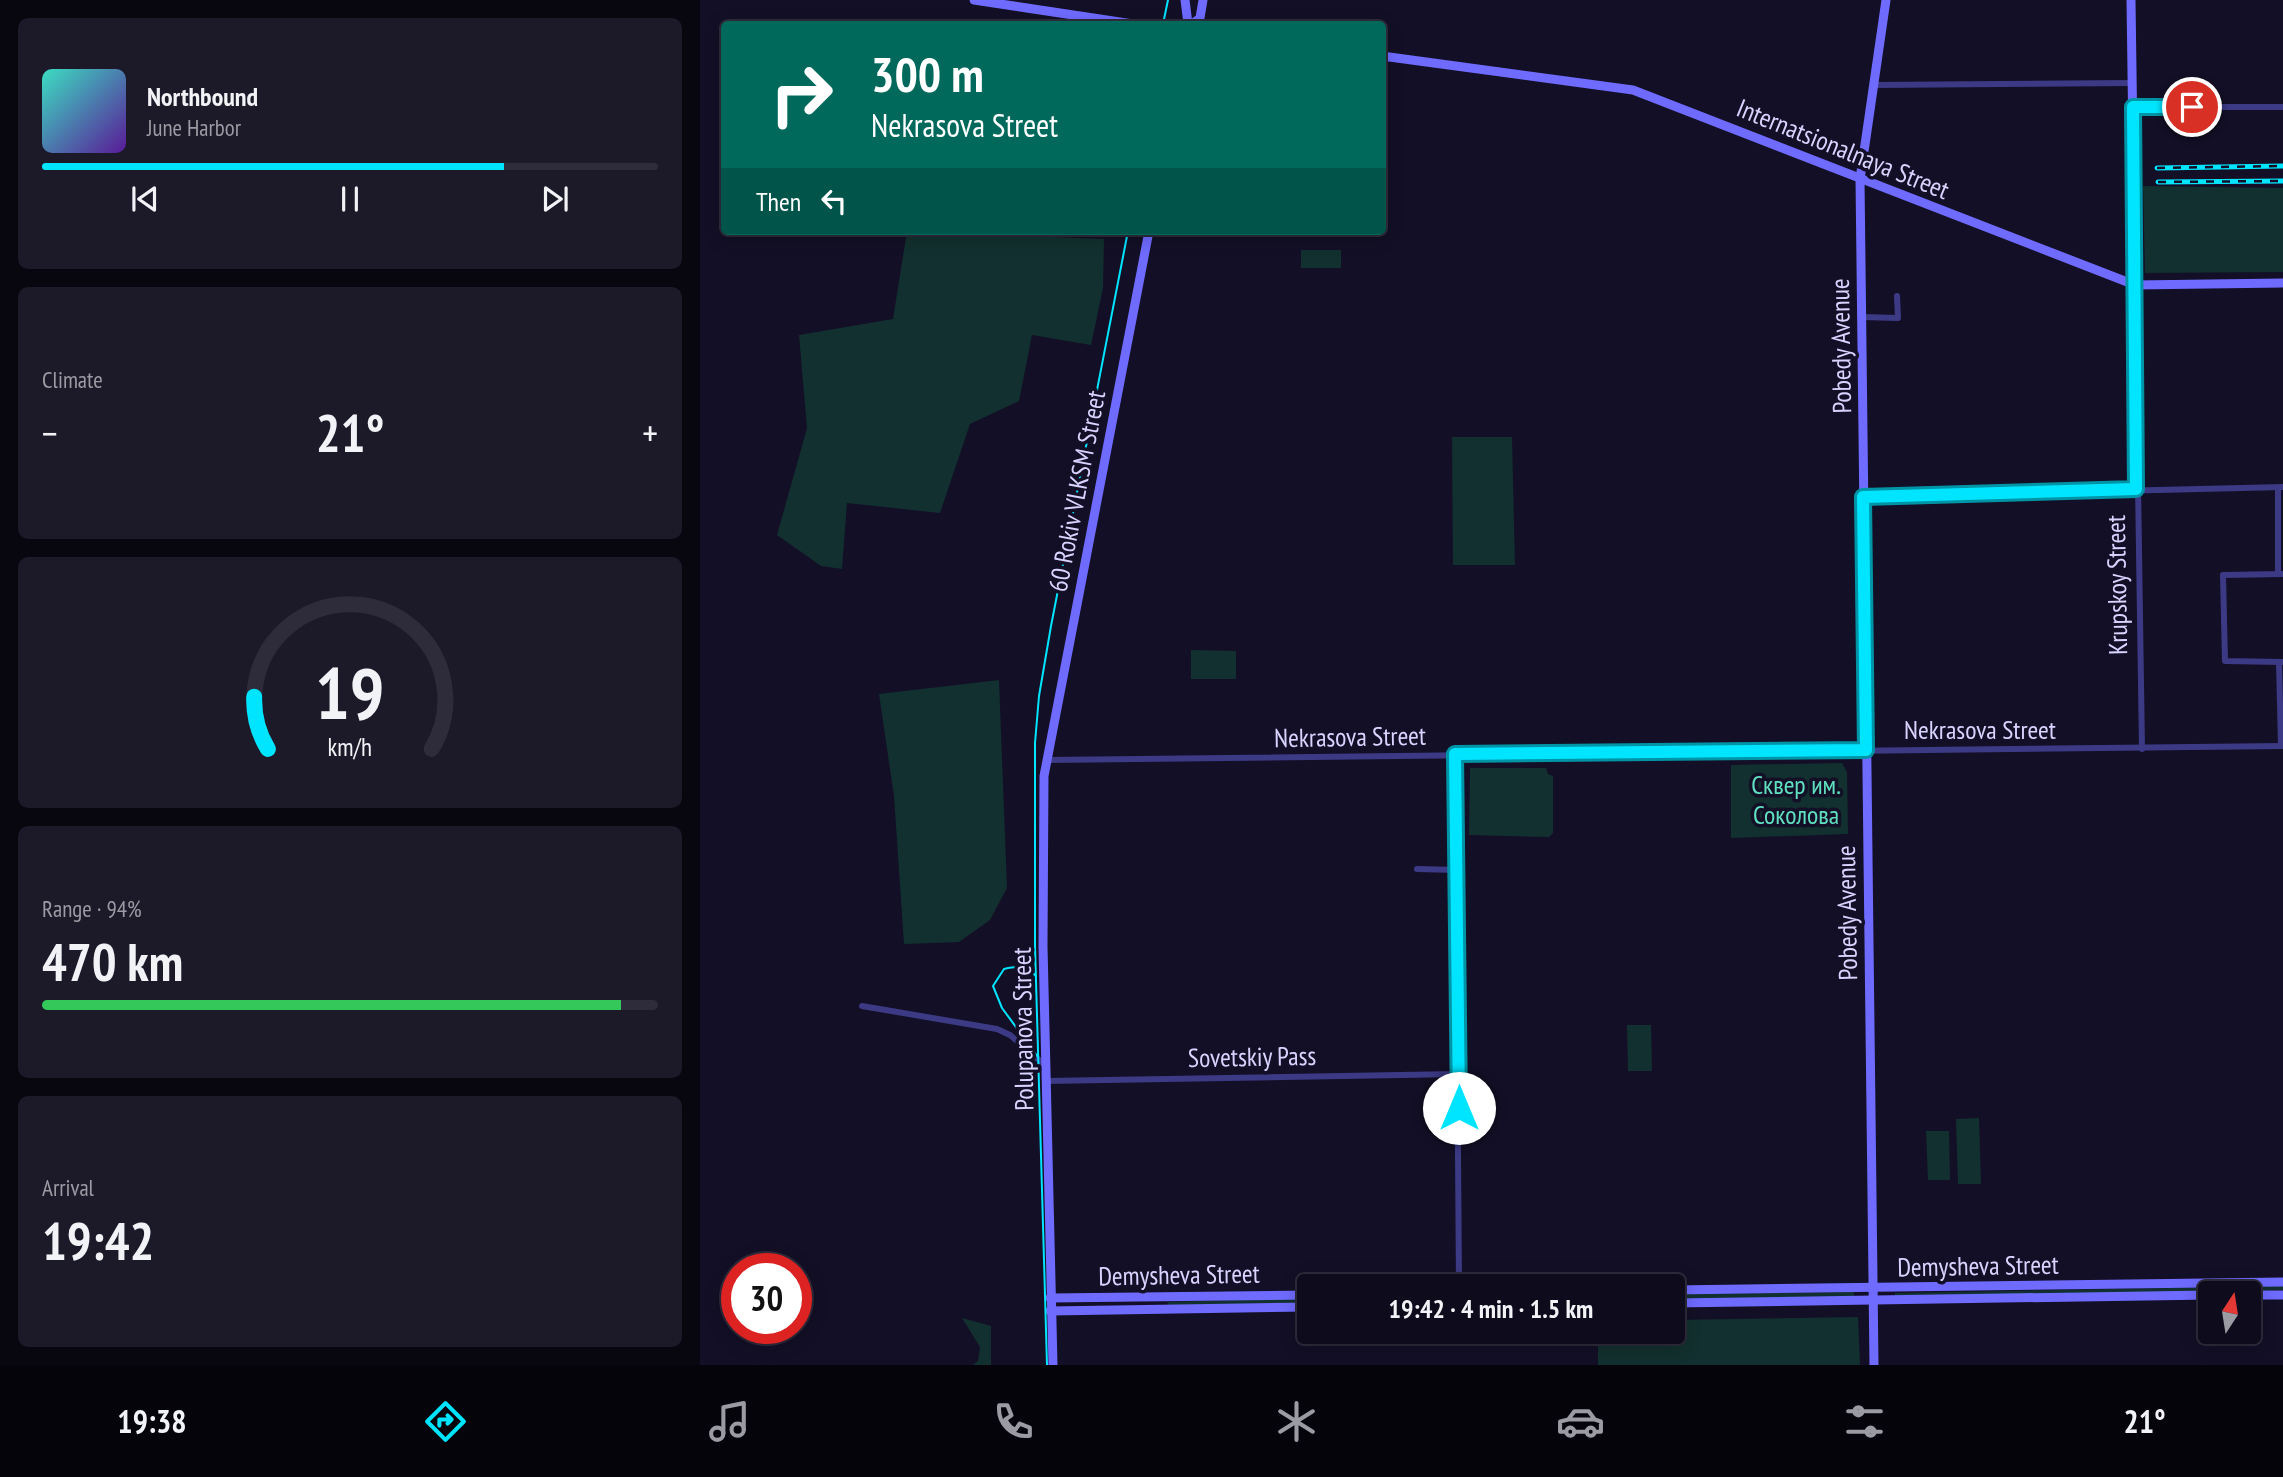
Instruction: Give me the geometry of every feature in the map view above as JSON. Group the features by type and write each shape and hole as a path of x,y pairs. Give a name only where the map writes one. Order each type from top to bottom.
{"street":[{"path":"974,0 1113,21"},
{"path":"1185,0 1189,21"},
{"path":"1195,21 1200,18 1203,0"},
{"name":"Pobedy Avenue","path":"1874,1365 1860,179 1886,0"},
{"name":"Krupskoy Street","path":"2131,0 2136,489 2142,749"},
{"name":"Internatsionalnaya Street","path":"1386,57 1633,90 2135,285 2283,283"},
{"path":"1873,85 2133,83"},
{"path":"2133,107 2283,107"},
{"name":"60 Rokiv VLKSM Street","path":"1048,760 1148,235"},
{"path":"1861,317 1898,318 1897,296"},
{"path":"1863,497 2136,489 2280,488 2281,574 2223,575 2225,661 2281,662 2282,746"},
{"name":"Nekrasova Street","path":"1048,760 2282,746"},
{"path":"1455,754 1459,1274"},
{"name":"Polupanova Street","path":"1048,760 1042,814 1051,1311"},
{"path":"1417,869 1457,870"},
{"path":"862,1006 997,1029 1010,1035 1045,1065"},
{"name":"Sovetskiy Pass","path":"1045,1081 1459,1074"},
{"name":"Demysheva Street","path":"1685,1290 2283,1282"},
{"name":"Demysheva Street","path":"1050,1298 1297,1295"},
{"name":"Demysheva Street","path":"1685,1303 2198,1295"},
{"path":"2261,1295 2283,1295"},
{"path":"1161,1309 1162,1296"},
{"name":"Demysheva Street","path":"1051,1311 1297,1307"},
{"path":"1051,1311 1053,1365"}],"green space":[{"path":"2143,186 2283,188 2283,272 2145,273"},
{"path":"906,235 1104,239 1103,288 1091,345 1032,335 1019,401 970,424 940,513 847,503 842,569 821,566 777,535 807,428 799,335 893,319"},
{"path":"1301,250 1341,250 1341,268 1301,268"},
{"path":"1452,437 1512,437 1515,565 1453,565"},
{"path":"1191,650 1236,651 1236,679 1191,679"},
{"path":"999,680 1007,888 990,920 959,942 904,944 894,796 879,694"},
{"name":"Сквер им. Соколова","path":"1842,763 1847,772 1848,834 1731,838 1731,765"},
{"path":"1470,768 1546,768 1548,774 1553,776 1553,833 1549,837 1469,835"},
{"path":"1627,1025 1651,1025 1652,1071 1628,1071"},
{"path":"1979,1118 1981,1184 1958,1184 1956,1119"},
{"path":"1926,1131 1949,1131 1950,1180 1928,1180"},
{"path":"2261,1286 2283,1286 2283,1290 2261,1290"},
{"path":"2198,1288 2198,1292 1895,1297 1895,1293"},
{"path":"1854,1292 1854,1297 1685,1299 1685,1294"},
{"path":"1297,1298 1297,1303 1169,1305 1167,1302"},
{"path":"1858,1317 1860,1365 1598,1365 1598,1344 1685,1344 1685,1320"},
{"path":"962,1318 991,1326 991,1365 973,1365 978,1361 980,1347"}],"tram line":[{"path":"1164,21 1168,0"},
{"path":"1047,1365 1035,946 1035,743 1039,696 1051,626 1127,235"},
{"path":"1036,976 1021,967 1004,969 993,986 1002,1008 1038,1057"}],"railway":[{"path":"2157,168 2283,166"},
{"path":"2158,182 2283,181"}],"route":[{"path":"1459,1108 1455,754 1866,750 1863,497 2136,489 2133,107 2192,107"}]}
